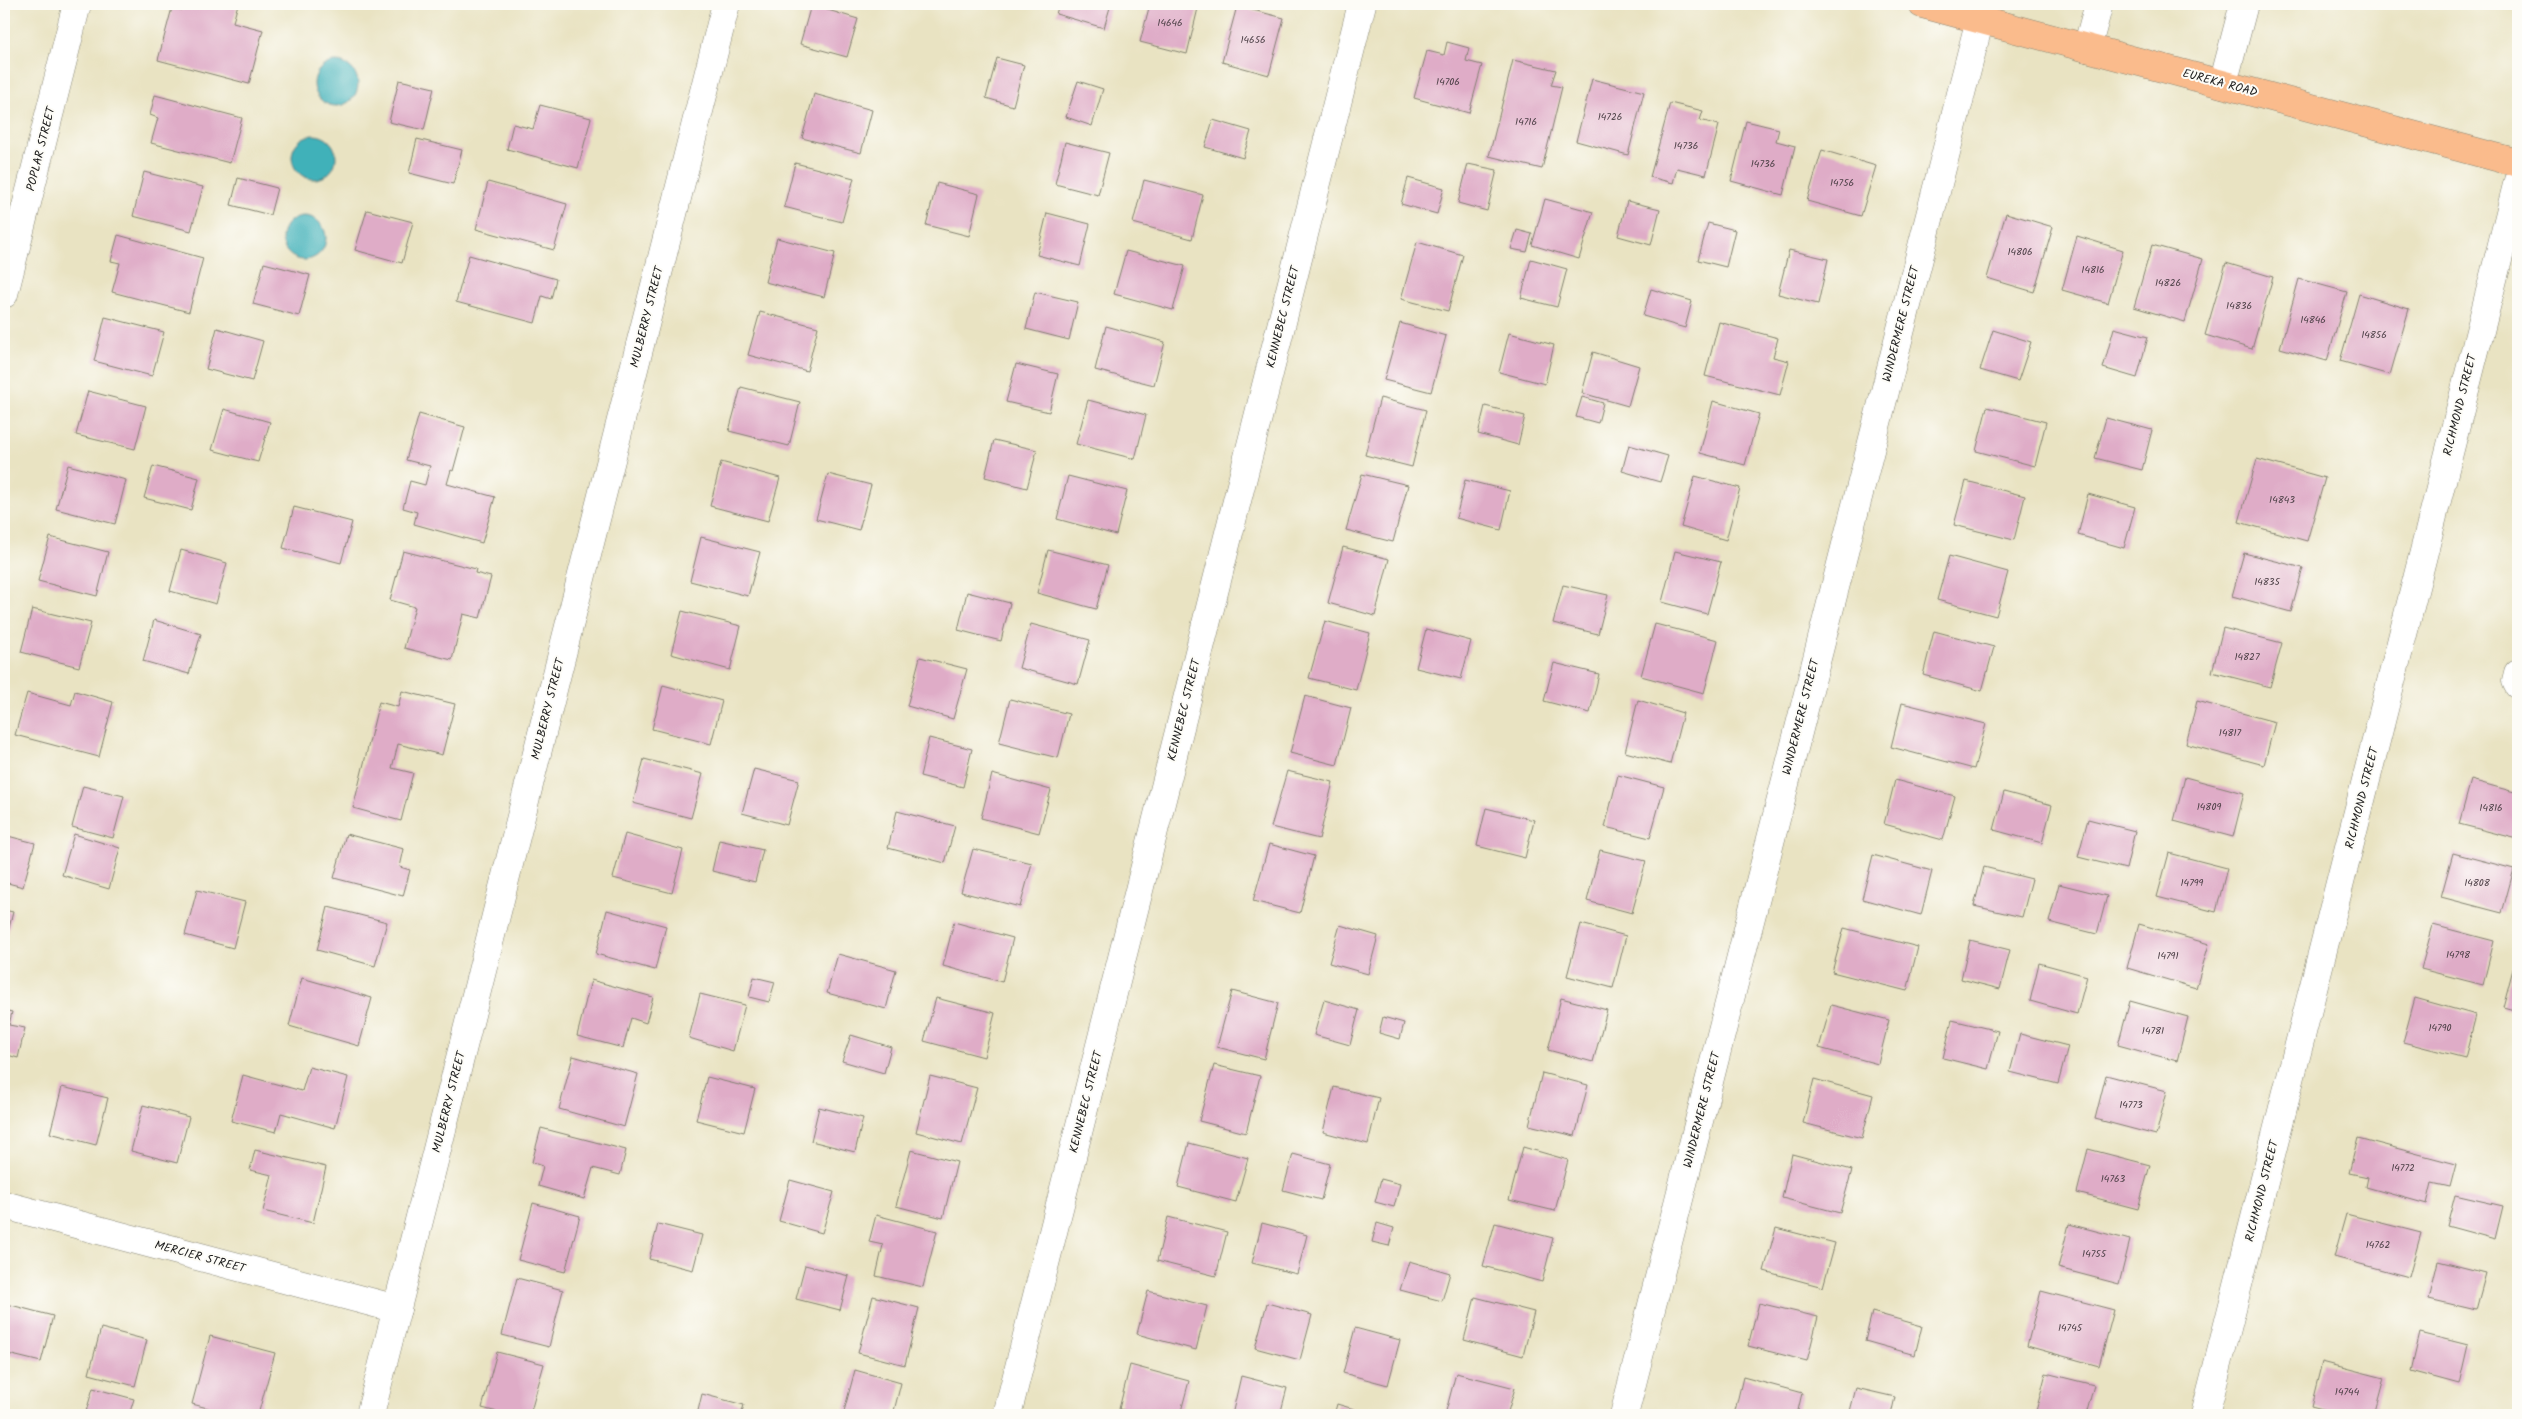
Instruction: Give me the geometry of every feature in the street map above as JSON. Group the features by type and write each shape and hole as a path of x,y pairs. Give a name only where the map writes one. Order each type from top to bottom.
{"main road":[{"name":"EUREKA ROAD","path":"1922,4 1966,12 2088,48 2518,164"}],"street":[{"name":"POPLAR STREET","path":"4,294 77,4"},
{"name":"MULBERRY STREET","path":"370,1415 726,4"},
{"name":"KENNEBEC STREET","path":"1007,1415 1362,4"},
{"path":"2088,48 2099,4"},
{"path":"2223,84 2244,4"},
{"name":"WINDERMERE STREET","path":"1624,1415 1966,12"},
{"name":"RICHMOND STREET","path":"2205,1415 2518,181"},
{"path":"2518,673 2516,681 2518,685"},
{"name":"MERCIER STREET","path":"4,1205 396,1309"}],"water":[{"path":"340,62 352,68 357,75 357,93 352,100 345,105 332,106 324,103 317,96 314,80 317,72 324,65"},
{"path":"318,135 330,141 335,148 335,166 330,173 323,178 310,179 302,176 295,169 292,153 295,145 302,138"},
{"path":"308,216 320,222 325,229 325,247 320,254 313,259 300,260 292,257 285,250 282,234 285,226 292,219"}],"building":[{"path":"184,4 238,4 233,22 263,30 249,84 158,60 172,8 182,10"},
{"path":"1059,4 1111,4 1104,28 1056,14"},
{"path":"1150,4 1199,4 1187,54 1140,42"},
{"path":"811,5 858,19 847,57 800,44"},
{"path":"1237,6 1284,18 1269,75 1222,62"},
{"path":"1447,42 1469,48 1466,61 1482,65 1469,113 1414,98 1427,51 1444,55"},
{"path":"997,58 1024,65 1013,106 986,98"},
{"path":"1513,60 1556,70 1551,85 1562,87 1542,169 1489,156"},
{"path":"1592,79 1644,92 1628,155 1576,141"},
{"path":"399,80 434,88 424,130 389,122"},
{"path":"1078,81 1103,89 1092,126 1066,117"},
{"path":"814,94 872,110 861,153 802,138"},
{"path":"155,95 242,118 230,163 151,143 158,118 150,115"},
{"path":"1670,103 1703,111 1700,120 1719,125 1706,175 1677,168 1673,183 1650,177"},
{"path":"540,105 591,118 578,168 507,149 513,124 533,129"},
{"path":"1213,120 1251,131 1243,158 1205,147"},
{"path":"1746,121 1779,129 1776,141 1795,146 1783,195 1731,181"},
{"path":"417,139 462,150 453,184 409,173"},
{"path":"1065,142 1109,153 1098,195 1055,184"},
{"path":"1822,150 1876,166 1861,216 1807,201"},
{"path":"795,163 854,178 842,222 784,207"},
{"path":"1468,164 1497,170 1487,211 1458,203"},
{"path":"144,172 203,187 191,231 133,216"},
{"path":"238,178 277,188 270,215 231,205"},
{"path":"1408,178 1444,188 1437,214 1401,204"},
{"path":"1144,180 1203,195 1192,239 1133,223"},
{"path":"488,182 567,204 554,250 476,229"},
{"path":"937,183 979,194 969,236 926,225"},
{"path":"1545,199 1593,212 1579,259 1532,245"},
{"path":"1627,201 1660,209 1651,245 1618,236"},
{"path":"367,210 413,222 402,263 355,250"},
{"path":"1047,213 1090,224 1080,266 1037,255"},
{"path":"2006,213 2053,227 2034,292 1987,278"},
{"path":"1708,223 1735,230 1726,267 1698,260"},
{"path":"1517,230 1532,234 1527,252 1511,249"},
{"path":"118,235 203,258 189,312 112,292 120,263 111,261"},
{"path":"2077,236 2123,250 2108,303 2062,290"},
{"path":"777,238 835,253 824,297 765,282"},
{"path":"1417,242 1463,255 1448,311 1401,299"},
{"path":"2152,245 2203,259 2185,322 2134,307"},
{"path":"1789,250 1828,259 1818,304 1778,294"},
{"path":"1126,251 1185,266 1173,310 1114,294"},
{"path":"469,255 556,279 551,299 542,296 535,323 456,302"},
{"path":"1531,259 1567,269 1557,307 1521,298"},
{"path":"264,263 310,275 299,316 253,304"},
{"path":"2226,263 2273,277 2252,349 2205,335"},
{"path":"2299,279 2347,292 2327,361 2280,348"},
{"path":"1651,289 1692,301 1685,328 1643,316"},
{"path":"1035,292 1078,302 1069,340 1026,329"},
{"path":"2359,294 2409,309 2390,375 2340,361"},
{"path":"760,312 818,327 807,371 748,355"},
{"path":"105,317 164,332 152,376 94,361"},
{"path":"1719,322 1778,338 1773,357 1789,361 1780,395 1705,376"},
{"path":"1400,323 1446,336 1431,392 1384,380"},
{"path":"1106,326 1165,342 1154,385 1095,370"},
{"path":"217,328 263,341 252,381 206,369"},
{"path":"2114,328 2148,337 2137,378 2103,368"},
{"path":"1993,330 2031,342 2018,381 1980,370"},
{"path":"1509,333 1554,345 1545,384 1499,372"},
{"path":"1593,352 1639,366 1628,406 1582,393"},
{"path":"1016,364 1058,374 1049,412 1006,402"},
{"path":"741,387 800,402 789,446 729,431"},
{"path":"88,391 146,406 135,449 76,435"},
{"path":"1582,397 1603,403 1598,423 1576,417"},
{"path":"1380,398 1426,410 1412,467 1365,455"},
{"path":"1088,400 1146,415 1135,459 1076,444"},
{"path":"1713,401 1759,414 1745,465 1700,453"},
{"path":"1485,406 1525,416 1518,445 1478,434"},
{"path":"1987,407 2046,422 2035,466 1976,451"},
{"path":"224,409 270,422 258,462 212,450"},
{"path":"419,414 465,427 453,471 451,470 447,484 495,497 482,543 414,524 417,512 403,508 410,481 425,485 430,466 406,460"},
{"path":"2106,418 2152,430 2142,470 2095,458"},
{"path":"994,440 1037,450 1027,488 985,477"},
{"path":"1629,445 1668,456 1660,482 1622,471"},
{"path":"2257,459 2325,478 2307,541 2239,522"},
{"path":"721,462 780,478 768,521 710,506"},
{"path":"68,465 126,480 115,524 56,509"},
{"path":"153,466 199,478 191,510 144,498"},
{"path":"828,474 871,485 859,530 816,519"},
{"path":"1362,474 1408,485 1393,542 1346,530"},
{"path":"1068,476 1127,491 1116,535 1057,519"},
{"path":"1695,476 1740,488 1726,540 1681,527"},
{"path":"1465,480 1510,491 1501,530 1456,518"},
{"path":"1966,481 2025,496 2014,540 1954,525"},
{"path":"2088,494 2135,507 2124,548 2078,535"},
{"path":"294,507 352,522 341,563 283,548"},
{"path":"50,537 108,552 97,596 38,581"},
{"path":"701,537 760,552 748,596 690,581"},
{"path":"1343,547 1389,559 1375,616 1328,603"},
{"path":"181,550 227,563 216,604 170,591"},
{"path":"1048,550 1108,565 1096,609 1037,593"},
{"path":"403,551 476,569 475,573 491,577 480,618 463,614 452,660 404,648 415,607 390,600"},
{"path":"1675,551 1721,562 1707,614 1662,602"},
{"path":"2244,553 2303,568 2291,612 2232,596"},
{"path":"1949,556 2008,572 1996,616 1937,600"},
{"path":"1563,585 1608,595 1598,634 1553,623"},
{"path":"967,592 1010,603 1001,641 958,630"},
{"path":"32,609 91,623 79,667 21,652"},
{"path":"682,611 741,626 730,670 671,654"},
{"path":"154,620 201,634 189,674 143,661"},
{"path":"1325,621 1370,633 1356,690 1309,678"},
{"path":"1031,624 1090,640 1078,684 1019,668"},
{"path":"1655,624 1718,640 1704,693 1641,676"},
{"path":"2223,628 2282,643 2270,687 2212,672"},
{"path":"1426,629 1471,641 1461,679 1416,668"},
{"path":"1934,631 1994,647 1982,691 1923,675"},
{"path":"920,657 967,669 953,719 907,706"},
{"path":"1554,663 1599,674 1590,713 1544,701"},
{"path":"663,685 722,701 711,744 652,729"},
{"path":"75,691 113,702 99,757 15,735 27,693 71,705"},
{"path":"402,691 455,704 442,755 398,744 392,768 413,773 401,821 353,808 379,702 398,707"},
{"path":"1305,696 1351,708 1337,765 1290,753"},
{"path":"1010,699 1069,714 1058,758 999,743"},
{"path":"1638,700 1683,713 1670,764 1625,752"},
{"path":"2197,701 2275,722 2264,765 2186,744"},
{"path":"1902,703 1986,724 1974,769 1891,747"},
{"path":"929,738 972,749 963,787 920,776"},
{"path":"644,759 703,774 691,818 633,803"},
{"path":"754,769 799,780 787,825 742,813"},
{"path":"1287,771 1333,782 1319,839 1271,827"},
{"path":"992,774 1051,790 1039,833 981,818"},
{"path":"1618,775 1664,787 1650,838 1605,827"},
{"path":"2185,777 2244,793 2233,837 2174,821"},
{"path":"1895,780 1955,796 1943,840 1884,824"},
{"path":"2471,780 2518,793 2518,839 2459,824"},
{"path":"83,786 124,796 113,838 72,827"},
{"path":"2004,792 2052,805 2042,843 1994,830"},
{"path":"1486,808 1534,820 1525,858 1477,846"},
{"path":"897,811 955,826 945,863 888,848"},
{"path":"2088,819 2135,831 2126,869 2078,857"},
{"path":"74,834 120,848 109,889 62,875"},
{"path":"346,834 404,849 400,867 410,870 403,896 334,878"},
{"path":"625,834 683,850 672,893 613,878"},
{"path":"4,835 35,843 23,887 4,882"},
{"path":"719,840 763,850 755,882 712,871"},
{"path":"1269,844 1314,856 1300,913 1253,901"},
{"path":"973,849 1032,863 1020,907 961,892"},
{"path":"1600,850 1646,861 1632,913 1587,901"},
{"path":"2169,853 2227,868 2216,912 2157,897"},
{"path":"2453,853 2514,869 2502,913 2441,897"},
{"path":"1873,855 1932,871 1921,915 1862,899"},
{"path":"1984,867 2032,879 2022,917 1974,906"},
{"path":"2059,884 2107,896 2097,934 2049,922"},
{"path":"197,890 245,902 233,948 185,935"},
{"path":"328,907 387,922 375,966 317,950"},
{"path":"4,910 13,912 4,948"},
{"path":"607,910 666,926 655,970 596,954"},
{"path":"954,922 1013,938 1002,982 943,966"},
{"path":"1581,924 1626,936 1613,988 1567,976"},
{"path":"2139,924 2209,944 2196,988 2127,968"},
{"path":"1340,925 1378,936 1368,974 1329,963"},
{"path":"2433,925 2494,941 2483,985 2421,969"},
{"path":"1844,928 1918,947 1907,991 1832,972"},
{"path":"1970,940 2010,950 2000,989 1961,979"},
{"path":"838,954 896,970 886,1009 827,993"},
{"path":"2039,963 2087,976 2077,1014 2030,1001"},
{"path":"2513,969 2518,970 2518,1011 2503,1007"},
{"path":"754,977 775,982 769,1002 749,997"},
{"path":"302,978 372,998 359,1046 289,1026"},
{"path":"591,980 653,997 646,1023 631,1018 623,1048 577,1036"},
{"path":"1232,991 1278,1003 1264,1059 1217,1047"},
{"path":"700,994 745,1005 733,1051 689,1038"},
{"path":"936,998 995,1013 984,1057 924,1041"},
{"path":"1561,998 1607,1010 1593,1062 1548,1050"},
{"path":"2415,998 2476,1015 2465,1058 2403,1042"},
{"path":"1324,1000 1359,1010 1350,1045 1314,1035"},
{"path":"2130,1001 2188,1017 2177,1061 2118,1045"},
{"path":"1831,1005 1889,1020 1878,1064 1819,1048"},
{"path":"4,1010 12,1012 9,1025 25,1028 18,1058 4,1054"},
{"path":"1383,1017 1404,1023 1400,1039 1379,1033"},
{"path":"1952,1020 1998,1031 1988,1069 1943,1058"},
{"path":"2020,1034 2068,1046 2058,1084 2010,1072"},
{"path":"851,1035 891,1047 884,1073 842,1061"},
{"path":"573,1056 638,1074 624,1127 559,1109"},
{"path":"1214,1065 1260,1076 1246,1133 1199,1121"},
{"path":"309,1067 348,1077 335,1128 281,1113 276,1132 231,1121 243,1075 302,1091"},
{"path":"1542,1073 1588,1085 1575,1136 1529,1125"},
{"path":"2106,1075 2167,1091 2156,1135 2095,1119"},
{"path":"930,1076 977,1088 962,1144 916,1132"},
{"path":"707,1077 755,1089 744,1132 696,1120"},
{"path":"1814,1079 1873,1095 1862,1138 1803,1123"},
{"path":"62,1087 108,1098 96,1145 50,1133"},
{"path":"1334,1087 1379,1098 1368,1144 1323,1132"},
{"path":"143,1105 189,1117 177,1163 131,1151"},
{"path":"819,1107 863,1118 855,1152 811,1141"},
{"path":"541,1128 626,1150 620,1175 593,1168 584,1199 538,1186 543,1166 532,1162"},
{"path":"2358,1138 2456,1164 2450,1187 2432,1183 2427,1204 2366,1187 2368,1177 2349,1173"},
{"path":"1189,1143 1248,1158 1236,1202 1178,1187"},
{"path":"1523,1147 1568,1160 1555,1211 1509,1200"},
{"path":"2088,1149 2150,1165 2138,1209 2077,1193"},
{"path":"255,1150 326,1167 313,1223 263,1211 272,1175 250,1170"},
{"path":"911,1150 957,1162 943,1218 896,1206"},
{"path":"1293,1154 1330,1164 1321,1200 1283,1190"},
{"path":"1792,1154 1852,1170 1840,1213 1782,1198"},
{"path":"1381,1179 1400,1184 1394,1207 1375,1202"},
{"path":"790,1180 834,1192 822,1233 779,1221"},
{"path":"2455,1195 2503,1206 2495,1239 2447,1226"},
{"path":"533,1203 580,1216 565,1272 518,1260"},
{"path":"2346,1214 2421,1233 2409,1277 2334,1257"},
{"path":"876,1215 937,1231 923,1287 876,1276 883,1245 869,1242"},
{"path":"1168,1217 1227,1232 1216,1276 1157,1261"},
{"path":"1262,1223 1307,1235 1297,1274 1252,1263"},
{"path":"1377,1223 1394,1228 1389,1246 1372,1242"},
{"path":"1495,1223 1553,1238 1542,1282 1483,1266"},
{"path":"658,1224 702,1235 693,1270 649,1259"},
{"path":"2069,1224 2130,1240 2119,1284 2058,1268"},
{"path":"1776,1228 1835,1243 1823,1287 1764,1271"},
{"path":"1409,1261 1450,1273 1442,1301 1400,1290"},
{"path":"2438,1261 2486,1273 2476,1310 2429,1299"},
{"path":"805,1265 849,1276 840,1310 796,1299"},
{"path":"517,1278 563,1290 549,1347 502,1335"},
{"path":"1148,1291 1207,1306 1196,1350 1137,1334"},
{"path":"2041,1291 2114,1310 2099,1366 2027,1346"},
{"path":"873,1296 919,1308 905,1365 858,1353"},
{"path":"1475,1297 1534,1312 1523,1356 1464,1340"},
{"path":"1267,1303 1312,1315 1300,1360 1255,1348"},
{"path":"1759,1303 1818,1317 1807,1361 1748,1346"},
{"path":"7,1304 53,1316 41,1362 4,1353 4,1317"},
{"path":"1872,1312 1922,1326 1915,1355 1865,1341"},
{"path":"101,1328 147,1340 135,1386 89,1374"},
{"path":"1355,1328 1400,1340 1388,1385 1343,1373"},
{"path":"2420,1333 2468,1345 2459,1384 2411,1371"},
{"path":"210,1336 275,1353 258,1415 235,1415 192,1404"},
{"path":"497,1352 544,1364 530,1415 509,1415 482,1408"},
{"path":"2322,1362 2384,1378 2374,1415 2346,1415 2311,1406"},
{"path":"1130,1365 1189,1381 1180,1415 1143,1415 1119,1409"},
{"path":"855,1370 901,1383 893,1415 843,1415"},
{"path":"1456,1373 1515,1388 1507,1415 1445,1415"},
{"path":"2046,1373 2094,1385 2086,1415 2035,1415"},
{"path":"1241,1376 1287,1388 1280,1415 1232,1415"},
{"path":"1743,1377 1802,1393 1797,1415 1734,1415"},
{"path":"93,1388 134,1399 129,1415 85,1415"},
{"path":"1856,1388 1895,1397 1891,1415 1849,1415"},
{"path":"702,1394 744,1405 741,1415 697,1415"},
{"path":"1337,1404 1374,1415 1334,1415"}]}
